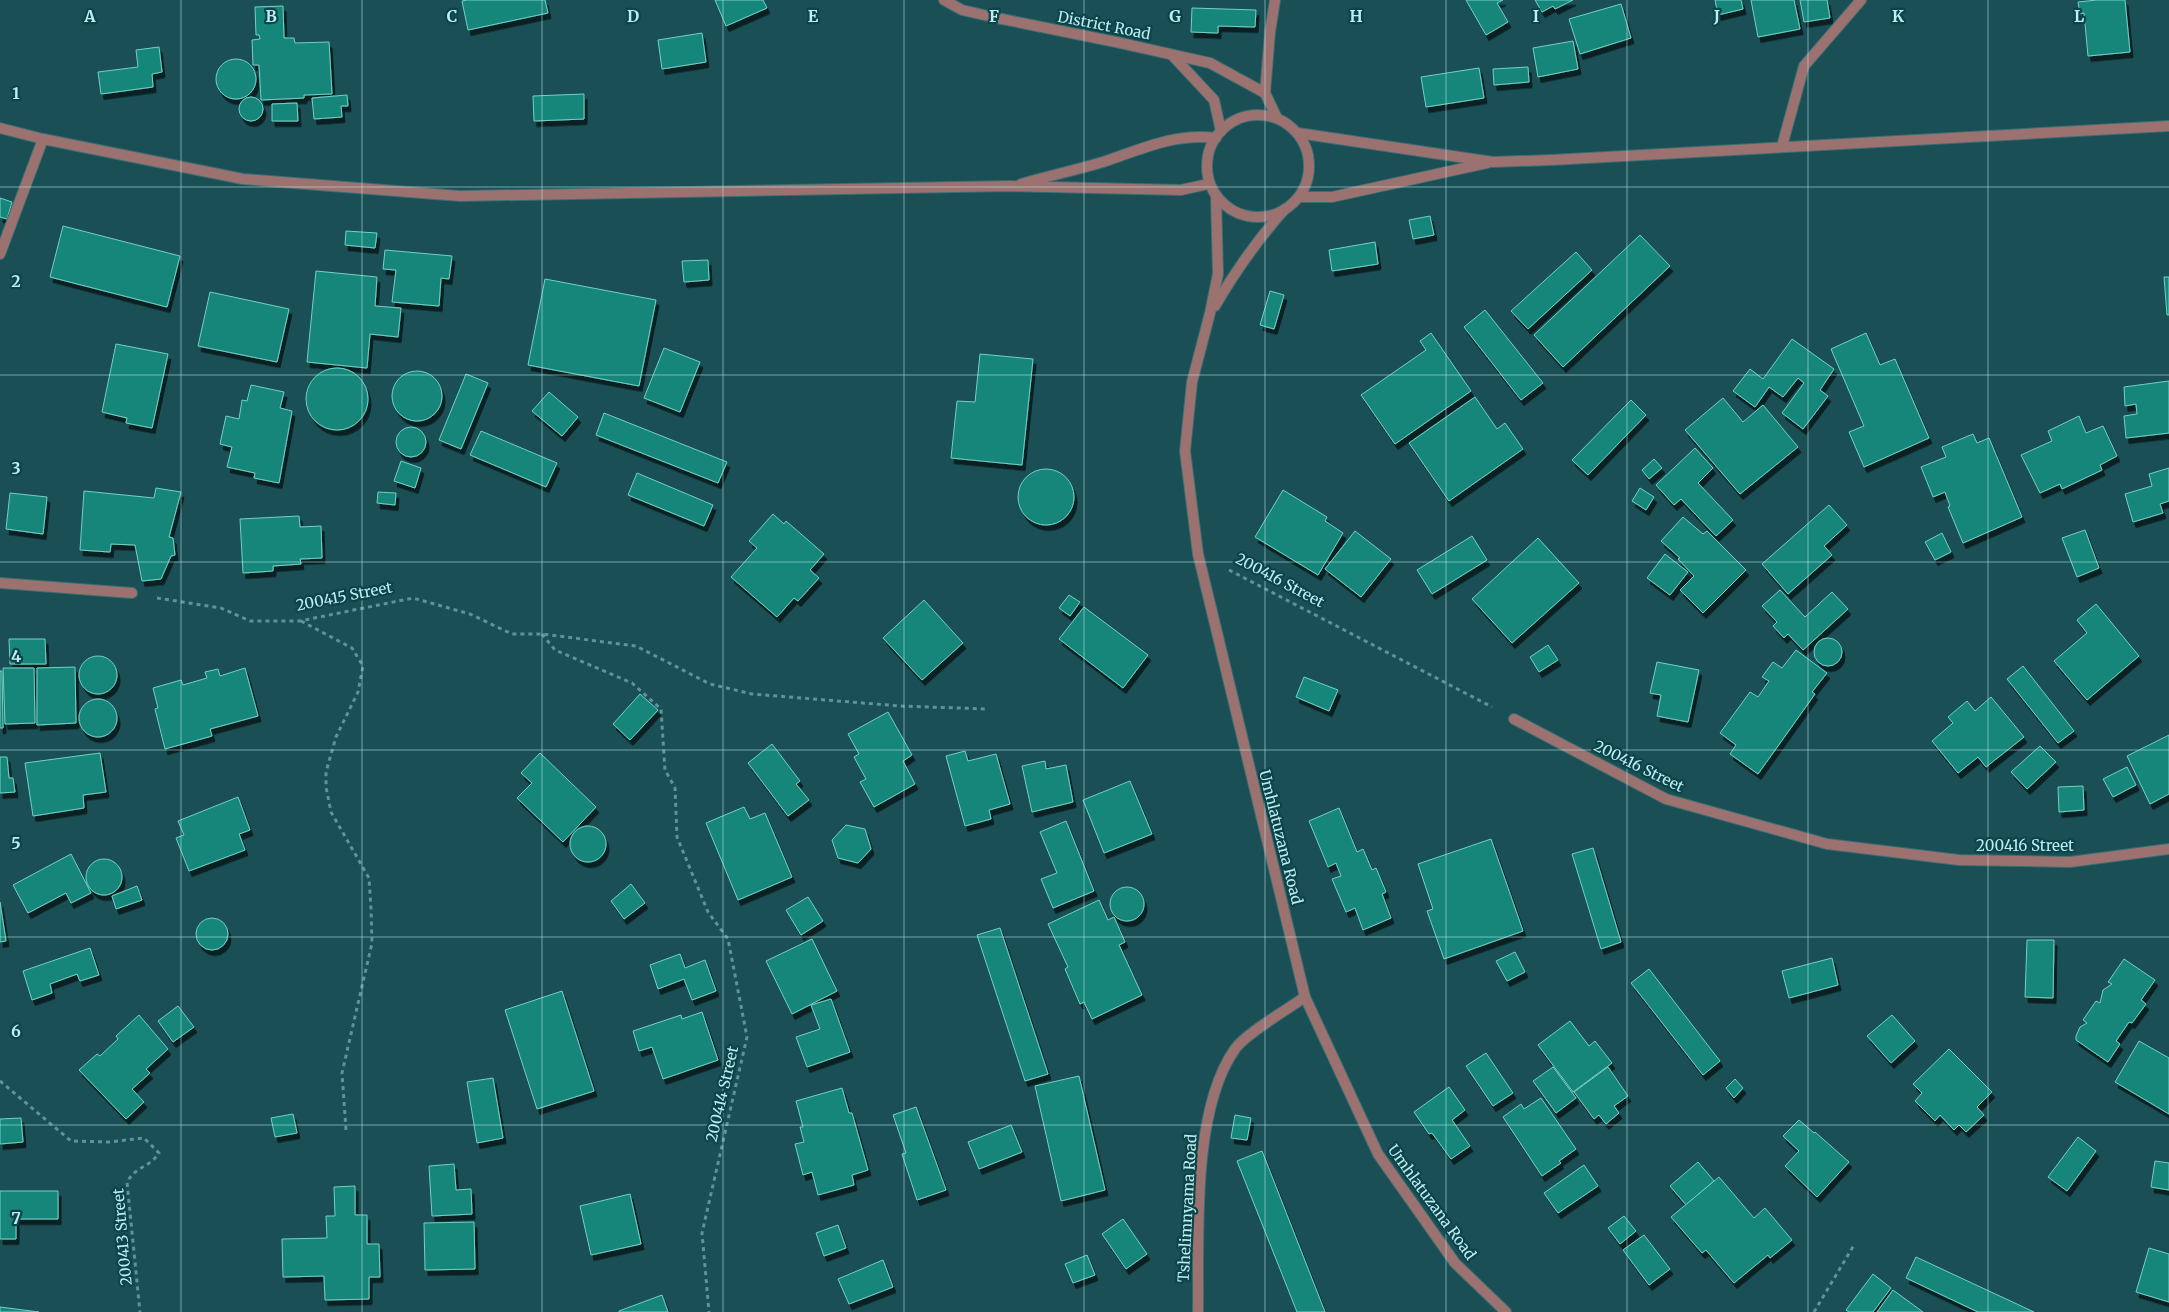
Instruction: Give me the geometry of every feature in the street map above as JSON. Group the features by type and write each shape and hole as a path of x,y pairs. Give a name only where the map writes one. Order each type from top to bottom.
{"street":[{"name":"District Road","path":"944,0 962,10 1210,63 1265,93"},
{"path":"1275,0 1270,32 1265,93 1277,118"},
{"path":"1782,146 1804,66 1861,0"},
{"path":"1172,55 1214,100 1218,134"},
{"path":"1256,115 1277,118 1289,124 1298,133 1307,150 1310,168 1300,197 1287,207 1262,218 1244,216 1229,209 1216,197 1208,184 1206,168 1210,148 1218,134 1238,119 1256,115"},
{"path":"1300,197 1332,197 1493,162 2169,126"},
{"path":"0,128 43,139 243,179 460,196 1010,186 1181,190 1208,184"},
{"path":"1298,133 1493,162"},
{"path":"1010,186 1102,162 1157,143 1194,136 1218,134"},
{"path":"0,254 43,139"},
{"name":"Umhlatuzana Road","path":"1216,197 1219,262 1210,313 1192,382 1186,425 1185,451 1198,554 1305,997 1378,1154 1455,1263 1506,1312"},
{"name":"Umhlatuzana Road","path":"1210,313 1238,267 1256,242 1287,207"},
{"path":"0,583 132,593"},
{"name":"200416 Street","path":"1514,719 1666,799 1827,844 1959,860 2070,862 2169,849"},
{"name":"Tshelimnyama Road","path":"1198,1312 1204,1136 1215,1088 1235,1048 1305,997"}],"path":[{"name":"200416 Street","path":"1198,554 1514,719"},
{"name":"200415 Street","path":"132,593 221,608 250,621 300,621 413,598 470,614 512,634 542,634 636,646 710,684 752,694 900,706 987,708"},
{"path":"300,621 352,648 363,666 358,692 336,737 326,772 326,787 331,812 369,878 370,894 372,943 342,1073 346,1130"},
{"name":"200414 Street","path":"542,634 555,650 632,684 661,709 665,770 675,788 677,837 708,912 728,939 747,1038 702,1233 709,1312"},
{"name":"200413 Street","path":"0,1082 71,1141 109,1142 144,1138 159,1153 153,1162 133,1172 127,1182 140,1312"},
{"path":"1814,1312 1854,1246"}],"building":[{"path":"545,0 548,13 468,30 462,1"},
{"path":"715,0 763,0 767,8 726,26"},
{"path":"1466,0 1503,0 1497,3 1508,22 1486,35"},
{"path":"1535,0 1573,0 1555,9 1553,6 1542,12"},
{"path":"1715,0 1741,0 1743,9 1718,15"},
{"path":"1751,0 1794,0 1800,29 1758,37"},
{"path":"1800,0 1827,0 1830,18 1804,22"},
{"path":"2125,0 2130,52 2088,56 2084,13 2080,14 2078,2"},
{"path":"1621,4 1631,38 1580,54 1569,19"},
{"path":"283,6 284,38 294,38 295,43 329,42 332,94 304,95 304,98 261,100 259,65 253,65 252,40 260,39 259,35 256,35 255,7"},
{"path":"1192,8 1256,10 1255,27 1218,26 1218,33 1191,32"},
{"path":"702,33 706,62 662,69 658,40"},
{"path":"1573,41 1578,69 1538,77 1533,48"},
{"path":"159,47 162,72 152,74 153,87 101,94 98,72 138,67 136,50"},
{"path":"240,59 247,62 253,68 256,79 255,87 247,96 240,99 232,99 225,96 217,87 216,75 219,68 228,60"},
{"path":"1528,67 1529,82 1494,85 1493,69"},
{"path":"1479,68 1484,98 1426,107 1421,77"},
{"path":"584,94 584,119 534,121 533,96"},
{"path":"347,95 348,106 341,106 342,117 314,119 312,98"},
{"path":"246,97 256,97 263,104 263,114 256,121 246,121 239,114 239,104"},
{"path":"297,103 298,121 272,121 272,104"},
{"path":"0,198 12,202 7,219 0,217"},
{"path":"1430,216 1434,235 1413,239 1409,220"},
{"path":"63,226 180,256 167,307 50,277"},
{"path":"346,231 377,233 375,248 345,245"},
{"path":"1640,235 1670,266 1563,367 1534,335"},
{"path":"1375,242 1378,264 1332,271 1329,250"},
{"path":"385,250 452,256 449,279 441,278 439,306 392,302 396,270 383,269"},
{"path":"1576,252 1592,270 1528,329 1511,311"},
{"path":"708,260 709,280 684,282 682,261"},
{"path":"316,271 377,277 375,306 401,308 398,337 370,334 367,368 307,362"},
{"path":"2164,277 2169,277 2169,315 2167,315"},
{"path":"545,279 656,300 639,386 528,365"},
{"path":"1270,291 1284,295 1274,329 1260,325"},
{"path":"210,292 289,309 277,362 198,346"},
{"path":"1485,310 1543,383 1521,400 1464,327"},
{"path":"1431,333 1471,391 1395,444 1361,395 1426,350 1420,341"},
{"path":"1866,333 1880,365 1895,359 1929,438 1864,467 1849,432 1864,426 1831,349"},
{"path":"1792,339 1834,369 1820,390 1828,396 1803,429 1782,413 1804,383 1798,378 1783,397 1769,387 1755,407 1733,391 1750,369 1763,379"},
{"path":"116,344 168,354 152,428 126,423 127,418 102,412"},
{"path":"664,348 700,362 680,412 644,398"},
{"path":"980,354 1033,359 1022,465 951,458 957,401 975,402"},
{"path":"337,368 354,373 359,377 363,382 368,399 363,416 359,421 354,425 337,430 320,425 315,421 311,416 306,399 311,382 315,377 320,373"},
{"path":"417,371 431,375 438,382 442,396 438,410 431,417 417,421 403,417 396,410 392,396 396,382 403,375"},
{"path":"466,374 488,383 461,449 439,440"},
{"path":"2169,381 2169,433 2126,438 2124,416 2137,414 2136,404 2125,406 2124,387"},
{"path":"251,385 284,392 280,408 292,411 279,483 254,478 255,473 227,467 232,447 220,444 226,416 239,419 242,400 247,401"},
{"path":"549,392 578,417 562,436 532,411"},
{"path":"1475,397 1497,429 1505,423 1523,449 1449,501 1409,443"},
{"path":"1723,398 1743,422 1763,405 1798,447 1740,494 1685,430"},
{"path":"1631,400 1646,415 1588,475 1572,460"},
{"path":"604,413 727,462 718,483 596,435"},
{"path":"2079,416 2086,433 2103,426 2117,456 2100,465 2102,470 2062,489 2060,484 2040,493 2021,455 2052,441 2048,431"},
{"path":"411,427 422,431 426,442 422,453 411,457 400,453 396,442 400,431"},
{"path":"481,431 557,463 546,487 470,455"},
{"path":"1973,434 1977,443 1989,438 2022,517 1963,543 1948,507 1950,506 1945,492 1933,497 1921,467 1946,457 1942,447"},
{"path":"1695,448 1713,468 1698,483 1733,520 1716,536 1681,499 1674,505 1656,485"},
{"path":"1654,459 1662,468 1649,479 1642,470"},
{"path":"401,461 421,468 415,488 394,481"},
{"path":"2169,468 2169,501 2160,504 2163,513 2133,522 2125,494 2152,486 2149,474"},
{"path":"1046,469 1057,471 1066,477 1072,486 1074,497 1072,508 1066,517 1057,523 1046,525 1035,523 1026,517 1020,508 1018,497 1020,486 1026,477 1035,471"},
{"path":"637,473 713,505 704,526 628,495"},
{"path":"156,488 181,492 169,537 173,538 175,555 171,556 161,579 142,581 135,545 111,544 110,552 80,550 84,491 154,498"},
{"path":"1640,488 1654,497 1646,510 1632,501"},
{"path":"1283,490 1327,517 1325,521 1343,533 1318,575 1255,537"},
{"path":"378,492 396,493 395,505 377,503"},
{"path":"10,493 47,497 43,534 6,529"},
{"path":"1829,505 1847,525 1824,546 1832,555 1788,594 1762,564"},
{"path":"773,514 784,524 786,521 824,554 810,570 819,578 798,601 794,598 777,617 731,577 757,548 749,541"},
{"path":"299,516 300,527 321,526 322,558 300,559 301,564 273,566 273,571 243,573 240,519"},
{"path":"1683,517 1703,534 1707,531 1746,570 1703,613 1680,590 1694,576 1678,559 1680,558 1661,541"},
{"path":"2085,530 2099,568 2077,577 2062,538"},
{"path":"1355,531 1391,559 1361,597 1325,569"},
{"path":"1942,533 1951,552 1935,560 1925,542"},
{"path":"1472,536 1487,560 1432,594 1417,570"},
{"path":"1538,538 1579,583 1512,643 1472,599"},
{"path":"1665,554 1688,572 1670,595 1647,578"},
{"path":"1780,590 1805,617 1832,592 1848,609 1803,650 1788,634 1784,638 1773,626 1777,622 1762,606"},
{"path":"1069,595 1080,602 1070,616 1059,608"},
{"path":"924,600 963,643 922,680 883,638"},
{"path":"2096,604 2139,656 2087,700 2054,661 2087,633 2077,620"},
{"path":"1084,607 1148,655 1123,688 1059,639"},
{"path":"1828,638 1838,642 1842,652 1838,662 1828,666 1818,662 1814,652 1818,642"},
{"path":"9,639 45,639 46,664 10,664"},
{"path":"1548,645 1558,660 1539,672 1530,657"},
{"path":"1796,650 1827,673 1812,692 1815,694 1758,774 1730,754 1736,745 1720,733 1750,692 1758,697 1769,681 1762,677 1773,662 1782,668"},
{"path":"98,656 105,657 111,662 116,668 116,682 111,688 105,693 98,694 91,693 85,688 80,682 79,675 80,668 85,662 91,657"},
{"path":"1657,662 1699,670 1688,722 1657,716 1661,695 1650,693"},
{"path":"2023,666 2074,731 2058,743 2007,679"},
{"path":"75,667 76,723 37,725 37,668"},
{"path":"3,668 34,668 35,723 5,724"},
{"path":"245,668 258,716 210,729 212,736 165,749 155,709 158,708 153,688 181,680 183,685 207,678 205,672 218,669 220,676"},
{"path":"0,671 2,671 3,728 0,728"},
{"path":"1304,677 1338,690 1329,711 1296,697"},
{"path":"640,694 658,710 630,740 613,724"},
{"path":"1991,697 2024,737 1986,767 1978,757 1958,773 1932,741 1953,723 1948,717 1967,701 1975,711"},
{"path":"98,699 111,705 117,718 111,731 98,737 85,731 79,718 85,705"},
{"path":"888,712 912,755 903,761 915,784 874,807 860,782 866,779 854,757 859,754 848,734"},
{"path":"2169,735 2169,794 2150,804 2127,756"},
{"path":"772,744 800,781 796,784 809,800 788,816 748,763"},
{"path":"2040,746 2056,762 2027,789 2011,772"},
{"path":"965,751 968,761 996,754 1010,804 989,810 991,819 965,826 946,756"},
{"path":"100,753 106,792 83,795 84,808 33,816 25,763"},
{"path":"540,753 596,807 563,842 517,798 532,783 521,773"},
{"path":"0,757 7,757 9,778 13,778 15,792 0,793"},
{"path":"1045,761 1046,769 1066,765 1073,802 1032,812 1022,766"},
{"path":"2127,767 2136,785 2113,797 2103,779"},
{"path":"1130,781 1152,834 1104,853 1083,800"},
{"path":"2083,786 2084,810 2059,812 2058,787"},
{"path":"238,797 250,830 239,834 245,850 189,871 176,838 184,835 178,821"},
{"path":"744,807 750,819 765,813 792,877 738,900 706,823"},
{"path":"1339,808 1357,852 1363,849 1372,870 1376,868 1386,892 1382,894 1391,918 1363,930 1355,908 1346,912 1332,879 1341,876 1336,863 1328,867 1309,821"},
{"path":"1066,821 1094,891 1053,908 1041,879 1057,873 1040,832"},
{"path":"846,825 865,829 871,849 858,863 838,858 832,840"},
{"path":"588,826 600,832 606,844 600,856 588,862 576,856 570,844 576,832"},
{"path":"1491,839 1523,931 1444,959 1427,911 1433,909 1418,864"},
{"path":"1593,848 1621,942 1601,949 1572,854"},
{"path":"71,854 91,893 71,903 66,893 28,913 13,885"},
{"path":"104,859 111,860 117,864 121,870 121,884 117,890 111,894 104,895 97,894 91,890 87,884 86,877 87,870 91,864 97,860"},
{"path":"631,884 645,903 624,919 611,901"},
{"path":"137,886 142,900 116,909 112,896"},
{"path":"1127,887 1139,892 1144,904 1139,916 1127,921 1115,916 1110,904 1115,892"},
{"path":"808,897 823,921 801,935 786,910"},
{"path":"1099,900 1108,920 1114,917 1125,942 1119,945 1142,995 1092,1019 1084,1002 1080,1004 1065,969 1068,967 1048,924"},
{"path":"0,902 6,941 0,942"},
{"path":"212,918 218,919 223,923 227,928 227,940 223,945 218,949 212,950 206,949 201,945 197,940 196,934 197,928 201,923 206,919"},
{"path":"1000,928 1048,1074 1025,1081 977,935"},
{"path":"812,939 837,991 792,1014 766,961"},
{"path":"2027,940 2054,940 2053,998 2025,997"},
{"path":"90,948 99,975 80,981 77,974 50,984 52,993 32,1000 23,971"},
{"path":"1515,952 1525,972 1507,981 1496,961"},
{"path":"680,954 685,968 705,960 716,991 692,1000 684,979 658,989 650,965"},
{"path":"1832,958 1838,985 1789,998 1782,971"},
{"path":"2124,959 2155,980 2141,1000 2146,1004 2132,1023 2129,1022 2116,1041 2120,1044 2108,1062 2076,1040 2076,1036 2080,1027 2087,1023 2083,1020 2096,1001 2100,1003 2103,990 2112,984 2108,982"},
{"path":"1649,969 1720,1061 1703,1075 1631,983"},
{"path":"562,991 594,1091 537,1109 505,1010"},
{"path":"831,999 850,1052 807,1067 796,1037 820,1029 811,1005"},
{"path":"178,1006 194,1027 173,1042 158,1021"},
{"path":"702,1012 718,1060 663,1079 652,1047 639,1051 633,1031 681,1015 682,1019"},
{"path":"139,1015 168,1049 146,1069 150,1073 132,1089 144,1102 126,1119 79,1070 97,1054 100,1056 118,1039 116,1036"},
{"path":"1892,1015 1915,1041 1891,1063 1867,1036"},
{"path":"1570,1021 1589,1046 1595,1041 1612,1063 1573,1092 1538,1045"},
{"path":"2139,1041 2169,1058 2169,1114 2115,1082"},
{"path":"1949,1049 1992,1092 1977,1107 1984,1115 1966,1132 1959,1125 1954,1130 1940,1115 1935,1121 1915,1101 1922,1093 1913,1084"},
{"path":"1486,1053 1513,1093 1493,1106 1466,1066"},
{"path":"1553,1067 1576,1098 1556,1113 1533,1081"},
{"path":"1608,1067 1628,1096 1614,1106 1619,1113 1606,1124 1599,1115 1594,1119 1574,1092"},
{"path":"1079,1076 1105,1190 1061,1201 1035,1086"},
{"path":"493,1078 503,1138 477,1143 467,1082"},
{"path":"1735,1079 1743,1088 1734,1098 1726,1088"},
{"path":"1449,1087 1465,1110 1452,1120 1470,1146 1451,1159 1432,1133 1429,1134 1414,1112"},
{"path":"842,1088 849,1113 852,1113 868,1170 852,1175 854,1185 818,1195 812,1172 803,1175 795,1144 804,1142 800,1127 803,1127 796,1101"},
{"path":"1541,1098 1576,1149 1559,1161 1561,1163 1542,1176 1503,1117 1521,1104 1524,1109"},
{"path":"916,1107 946,1190 917,1200 902,1154 906,1153 893,1115"},
{"path":"293,1114 297,1133 275,1137 271,1118"},
{"path":"1235,1115 1251,1118 1247,1140 1231,1138"},
{"path":"21,1118 23,1142 0,1144 0,1119"},
{"path":"1799,1120 1849,1162 1817,1197 1785,1166 1799,1151 1783,1136"},
{"path":"1011,1125 1022,1152 979,1169 968,1142"},
{"path":"2078,1137 2096,1151 2067,1191 2048,1177"},
{"path":"1262,1151 1325,1312 1297,1312 1237,1161"},
{"path":"2155,1161 2169,1163 2169,1190 2151,1187"},
{"path":"1698,1162 1714,1181 1686,1205 1670,1186"},
{"path":"454,1164 456,1190 471,1189 472,1214 432,1216 429,1166"},
{"path":"1584,1165 1598,1186 1558,1213 1544,1193"},
{"path":"1719,1177 1754,1218 1765,1208 1792,1240 1770,1258 1768,1255 1734,1283 1706,1250 1702,1253 1671,1217"},
{"path":"355,1186 355,1215 367,1215 367,1244 379,1244 380,1277 369,1277 369,1299 325,1300 324,1276 283,1277 282,1239 327,1238 326,1216 335,1216 334,1187"},
{"path":"0,1191 58,1191 58,1219 16,1219 16,1239 0,1239"},
{"path":"630,1194 641,1244 591,1255 580,1206"},
{"path":"1624,1216 1636,1231 1620,1244 1608,1228"},
{"path":"1123,1219 1147,1254 1126,1269 1102,1234"},
{"path":"474,1222 475,1269 425,1270 424,1223"},
{"path":"838,1225 846,1248 824,1256 816,1233"},
{"path":"1644,1235 1670,1269 1649,1285 1623,1250"},
{"path":"2149,1248 2169,1254 2169,1302 2136,1292"},
{"path":"1087,1255 1095,1275 1073,1283 1065,1264"},
{"path":"1916,1257 2034,1312 1978,1312 1906,1278"},
{"path":"883,1260 893,1287 849,1304 838,1279"},
{"path":"1873,1274 1891,1288 1873,1312 1849,1312 1846,1310"},
{"path":"1893,1290 1923,1312 1877,1312"},
{"path":"662,1295 668,1312 619,1312 619,1311"},
{"path":"0,1307 39,1312 0,1312"}]}
